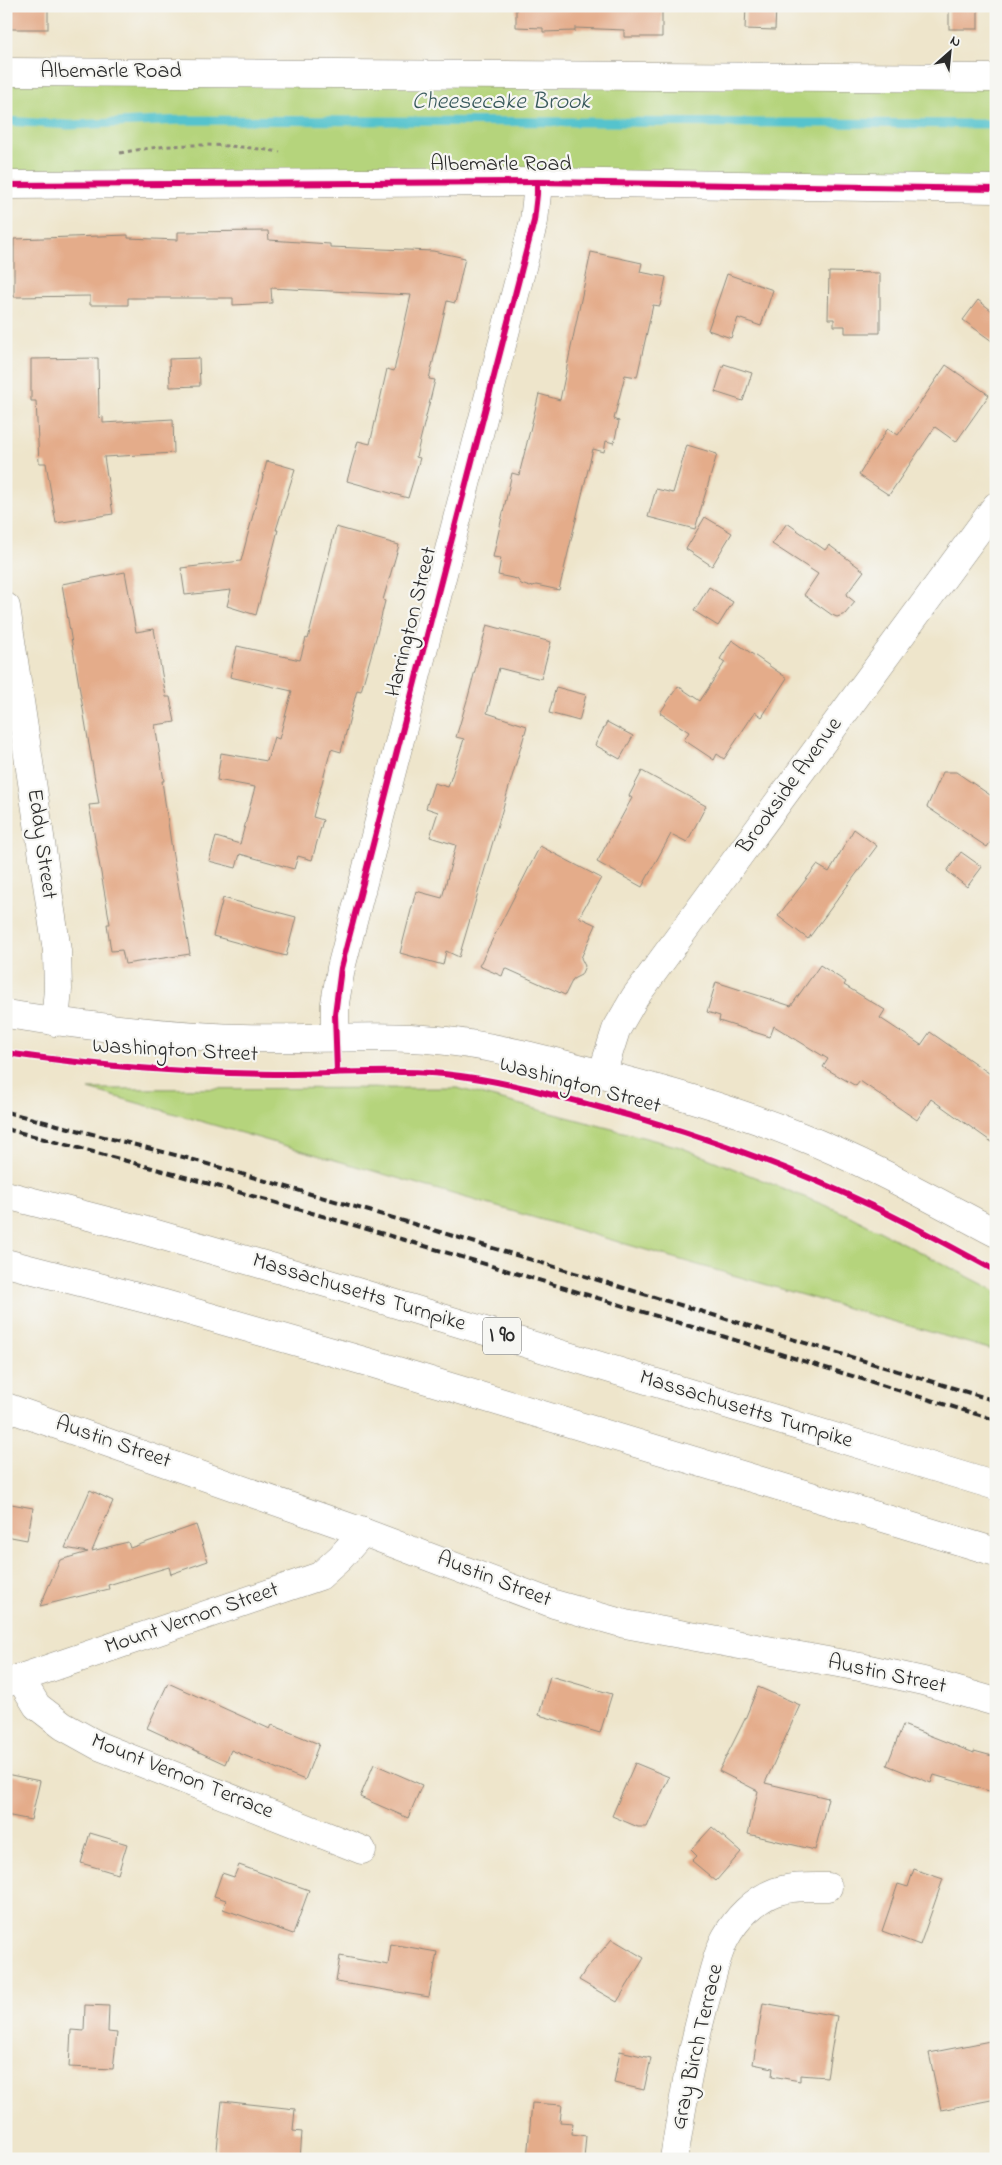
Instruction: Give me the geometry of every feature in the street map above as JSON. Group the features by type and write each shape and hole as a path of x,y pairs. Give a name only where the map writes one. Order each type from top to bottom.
{"main road":[{"name":"Albemarle Road","path":"6,72 996,78"},
{"name":"Albemarle Road","path":"6,185 537,182 996,189"},
{"name":"Harrington Street","path":"335,1037 335,1003 341,968 534,221 538,194 537,182"},
{"name":"Brookside Avenue","path":"602,1074 616,1030 635,997 996,506"},
{"name":"Eddy Street","path":"6,607 57,951 58,989 55,1022"},
{"name":"Washington Street","path":"6,1014 134,1032 198,1036 252,1038 392,1037 457,1042 533,1057 723,1108 798,1135 894,1178 996,1232"},
{"name":"Massachusetts Turnpike","path":"6,1195 139,1229 300,1275 996,1486"},
{"path":"6,1263 161,1303 362,1360 996,1552"},
{"name":"Austin Street","path":"6,1407 363,1532 554,1604 625,1624 860,1667 923,1681 996,1702"},
{"name":"Mount Vernon Street","path":"13,1680 320,1576 340,1558 363,1532"},
{"name":"Mount Vernon Terrace","path":"13,1680 37,1706 63,1726 99,1746 362,1850"},
{"name":"Gray Birch Terrace","path":"674,2159 689,2067 702,2011 724,1939 737,1920 755,1904 775,1892 799,1887 828,1887"}],"green space":[{"path":"6,74 996,75 996,182 6,186"},
{"path":"457,1088 680,1147 844,1213 996,1291 996,1351 89,1089"}],"building":[{"path":"6,6 48,6 48,29 6,29"},
{"path":"516,6 662,6 662,37 624,37 624,30 575,28 575,31 543,32 543,28 516,27"},
{"path":"746,6 776,6 775,30 745,29"},
{"path":"949,6 978,6 978,29 949,29"},
{"path":"268,231 269,240 330,244 330,247 433,251 465,258 455,303 447,301 429,379 435,380 416,457 420,458 408,498 347,481 358,441 370,444 387,369 394,371 411,295 271,288 272,303 233,305 233,298 128,298 128,305 90,305 90,296 14,297 14,239 128,235 128,238 178,240 178,232"},
{"path":"591,252 642,263 640,272 666,277 660,306 653,305 637,377 625,375 614,419 619,421 614,443 606,441 604,452 593,449 559,590 536,585 530,587 521,584 517,579 498,575 501,558 493,557 512,473 519,475 539,394 560,400"},
{"path":"829,272 880,273 880,333 845,333 845,326 834,326 834,319 828,319"},
{"path":"727,274 773,290 761,326 738,318 731,338 708,330"},
{"path":"978,300 996,314 996,344 963,320"},
{"path":"98,358 99,418 103,417 103,423 173,419 174,453 104,457 113,514 56,523 46,463 39,463 36,401 31,401 31,359"},
{"path":"199,358 200,386 170,387 169,359"},
{"path":"724,364 752,373 743,401 715,392"},
{"path":"946,365 989,395 956,442 935,427 889,495 859,475 888,428 898,435"},
{"path":"687,445 717,454 695,529 648,517 656,489 673,493"},
{"path":"267,461 295,469 276,530 278,530 256,615 227,606 231,590 185,595 181,568 241,561"},
{"path":"705,517 732,533 712,566 686,549"},
{"path":"787,523 825,550 829,545 864,571 846,595 855,602 845,614 837,617 832,615 804,595 818,574 772,544"},
{"path":"336,527 399,545 383,600 385,601 376,638 361,691 357,690 341,752 331,749 313,817 323,820 312,860 298,856 294,869 240,854 236,868 209,861 216,837 240,844 255,787 217,780 221,753 267,761 274,737 279,739 292,691 230,677 237,646 300,660 306,638 308,639"},
{"path":"125,572 136,632 154,629 166,697 170,697 175,722 155,725 172,850 190,954 125,964 122,950 111,951 107,924 110,924 89,805 99,804 62,584"},
{"path":"709,587 733,602 718,626 694,611"},
{"path":"487,625 551,642 541,679 499,668 487,713 527,726 459,957 446,951 443,965 400,953 416,891 442,898 456,845 430,837 438,812 426,808 434,783 448,787 464,739 456,737"},
{"path":"732,640 787,678 762,717 755,712 724,759 717,754 714,760 684,740 689,732 660,713 678,686 700,701 725,662 720,659"},
{"path":"556,687 586,695 579,721 549,713"},
{"path":"607,722 633,736 620,759 595,745"},
{"path":"642,771 706,806 687,842 671,834 642,887 597,862 632,798 629,796"},
{"path":"943,772 956,772 996,799 996,834 987,847 927,807"},
{"path":"854,829 877,846 808,939 778,916 817,865 829,872"},
{"path":"540,846 601,878 579,917 596,925 581,958 585,966 581,975 573,979 565,995 505,968 502,976 479,966"},
{"path":"961,852 982,867 967,887 947,871"},
{"path":"223,898 296,917 286,956 213,936"},
{"path":"820,965 846,982 844,985 885,1010 880,1018 921,1045 930,1032 996,1078 996,1145 931,1099 917,1120 860,1081 856,1086 823,1067 828,1059 774,1026 770,1037 719,1021 720,1016 707,1012 716,982 791,1006"},
{"path":"90,1490 113,1501 92,1551 128,1542 130,1548 196,1525 208,1561 171,1574 169,1567 108,1585 109,1589 40,1606 60,1560 88,1552 65,1548"},
{"path":"6,1503 33,1508 27,1540 6,1536"},
{"path":"550,1676 612,1694 600,1733 539,1715"},
{"path":"168,1683 270,1729 272,1725 319,1744 305,1780 231,1750 225,1764 147,1728"},
{"path":"758,1687 800,1705 765,1783 828,1798 815,1850 748,1834 758,1791 719,1771 745,1719"},
{"path":"903,1725 974,1753 974,1751 996,1757 996,1793 934,1775 931,1783 887,1765"},
{"path":"635,1763 669,1777 647,1827 638,1827 612,1816"},
{"path":"374,1764 422,1785 408,1818 360,1797"},
{"path":"6,1774 40,1781 31,1820 6,1815"},
{"path":"712,1827 741,1852 716,1881 692,1861 697,1856 691,1850"},
{"path":"90,1833 127,1844 118,1874 81,1863"},
{"path":"239,1865 309,1890 293,1934 223,1909 226,1900 214,1896 222,1873 234,1877"},
{"path":"914,1869 943,1879 920,1945 882,1931 898,1884 908,1887"},
{"path":"612,1939 644,1958 617,2002 579,1980"},
{"path":"391,1944 437,1952 429,1997 336,1982 340,1956 388,1965"},
{"path":"763,2003 837,2016 827,2077 800,2075 800,2081 772,2076 773,2068 753,2064"},
{"path":"85,2005 109,2006 108,2032 117,2033 113,2069 69,2067 71,2030 84,2031"},
{"path":"990,2041 996,2070 996,2099 941,2110 929,2053"},
{"path":"620,2051 651,2058 644,2090 614,2083"},
{"path":"222,2101 295,2109 293,2131 302,2132 300,2159 216,2159"},
{"path":"532,2103 562,2105 560,2122 573,2123 572,2134 586,2136 584,2159 527,2159"}],"waterway":[{"name":"Cheesecake Brook","path":"6,121 69,125 184,120 996,124"}],"railway":[{"path":"6,1112 187,1158 407,1222 996,1401"},
{"path":"6,1129 379,1232 996,1420"}],"cycle path":[{"path":"6,185 537,182 996,189"},
{"path":"337,1072 335,1014 341,968 534,221 537,182"},
{"path":"6,1053 73,1062 207,1072 444,1074 518,1086 663,1125 769,1162 872,1206 996,1271"}]}
